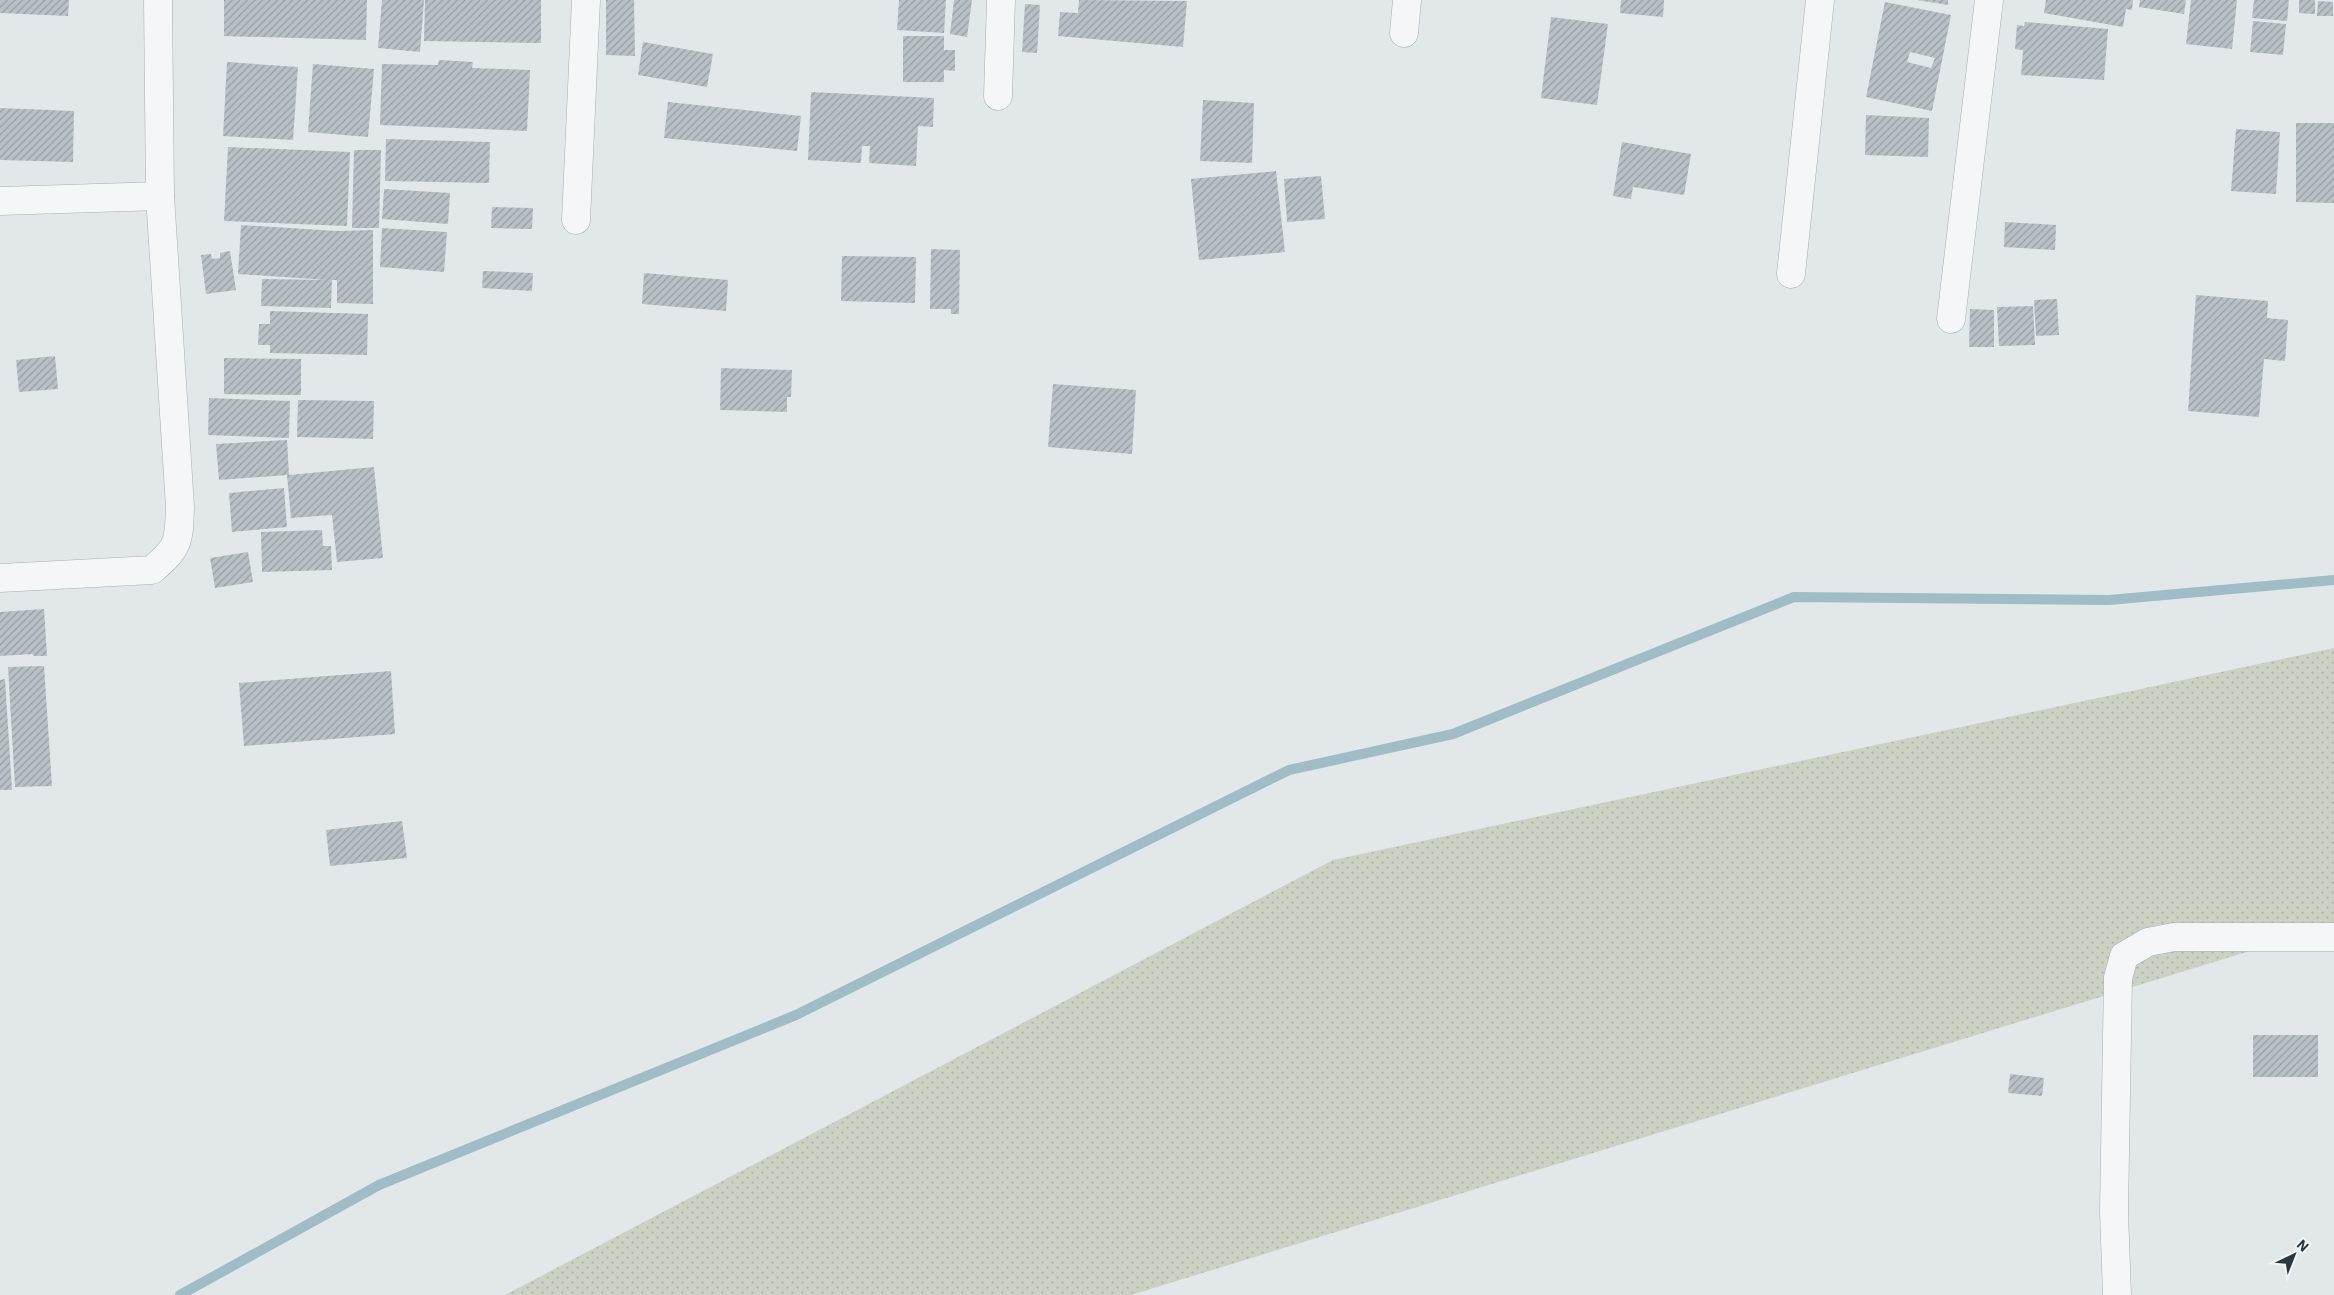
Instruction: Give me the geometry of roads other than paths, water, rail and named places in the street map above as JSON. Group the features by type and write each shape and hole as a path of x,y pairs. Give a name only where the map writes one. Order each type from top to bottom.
{"street":[{"path":"0,578 152,570 171,554 179,533 180,507 160,196 158,0"},
{"path":"576,220 586,0"},
{"path":"998,96 1001,0"},
{"path":"1404,33 1407,0"},
{"path":"1791,274 1820,0"},
{"path":"1951,319 1989,0"},
{"path":"0,201 160,196"},
{"path":"2117,1295 2114,1212 2118,978 2124,956 2148,942 2174,937 2334,937"}],"waterway":[{"path":"180,1295 379,1185 796,1015 1289,770 1453,734 1794,597 2109,600 2334,580"}]}
